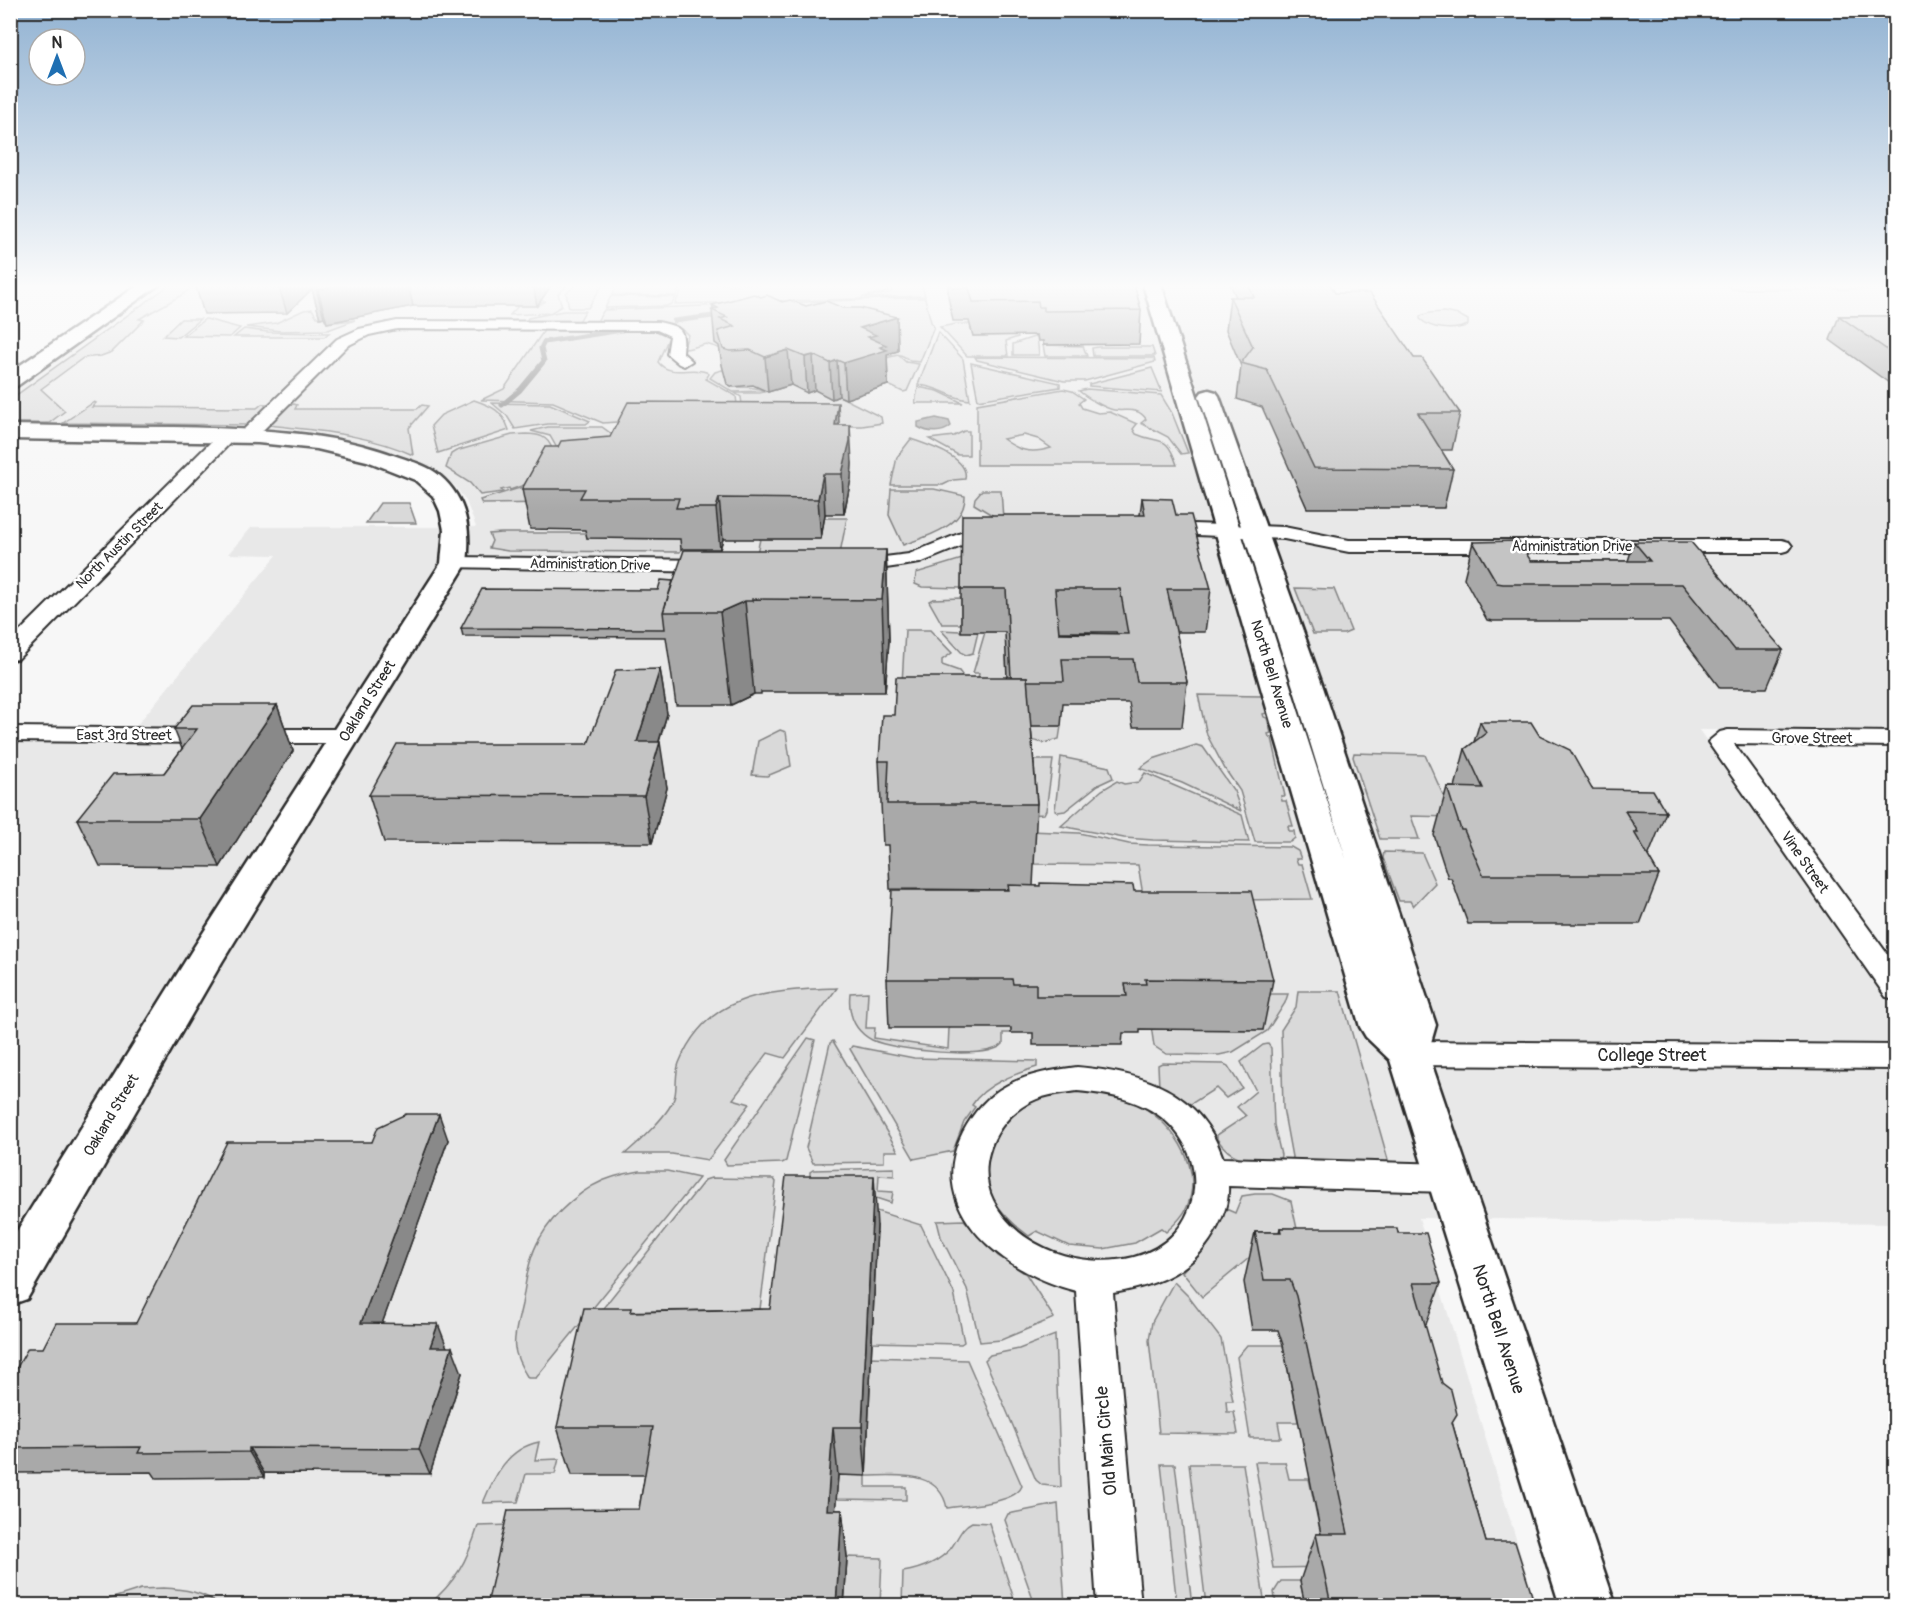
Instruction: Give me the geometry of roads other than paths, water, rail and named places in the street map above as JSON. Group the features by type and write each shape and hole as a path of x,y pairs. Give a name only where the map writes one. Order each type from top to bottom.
{"main road":[{"path":"15,376 40,359"},
{"name":"North Bell Avenue","path":"1180,359 1245,539"},
{"name":"North Bell Avenue","path":"1202,375 1380,1027 1408,1053 1588,1605"},
{"name":"Oakland Street","path":"10,432 237,436 348,448 389,460 433,482 451,505 458,528 454,562 207,956 10,1284"}],"street":[{"path":"237,436 322,359"},
{"name":"North Austin Street","path":"10,654 237,436"},
{"name":"Administration Drive","path":"1138,529 1245,539 1326,542 1349,546 1782,546"},
{"path":"831,568 865,567 913,560 983,530 1016,530"},
{"name":"Administration Drive","path":"1151,545 1245,539"},
{"name":"Administration Drive","path":"454,562 726,566"},
{"name":"East 3rd Street","path":"10,734 345,736"},
{"name":"Grove Street","path":"1728,738 1896,739"},
{"name":"Vine Street","path":"1728,738 1720,742 1896,989"},
{"name":"College Street","path":"1408,1053 1896,1057"},
{"path":"1077,1079 1111,1082 1143,1092 1166,1104 1187,1122 1202,1145 1212,1172 1211,1202 1205,1220 1195,1236 1181,1250 1163,1262 1137,1272 1103,1278 1070,1274 1033,1261 1003,1240 981,1214 970,1181 971,1156 983,1125 1000,1106 1023,1092 1049,1083 1077,1079"},
{"path":"1212,1172 1449,1178"},
{"name":"Old Main Circle","path":"1093,1277 1119,1605"}],"waterway":[{"path":"502,405 520,390 544,359"}]}
